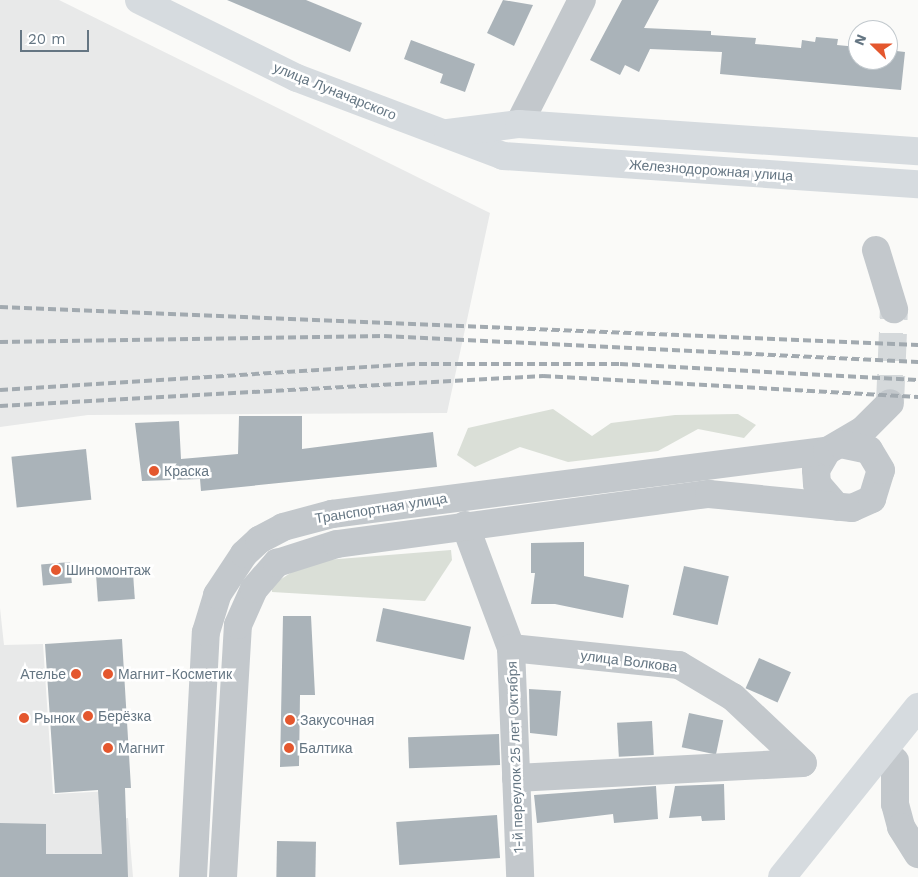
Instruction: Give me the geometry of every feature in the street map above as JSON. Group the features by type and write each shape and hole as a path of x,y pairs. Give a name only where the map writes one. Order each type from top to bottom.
{"main road":[{"name":"улица Луначарского","path":"139,0 297,78 503,156"},
{"path":"503,156 519,124"},
{"path":"444,134 519,124 918,151"},
{"name":"Железнодорожная улица","path":"503,156 918,184"},
{"path":"894,762 918,690"},
{"path":"782,877 894,762 918,708"}],"street":[{"path":"519,124 582,0"},
{"path":"876,250 894,309"},
{"path":"837,507 816,484 816,470 834,447 863,430 890,403"},
{"name":"Транспортная улица","path":"193,877 206,632 217,595 244,554 259,540 283,527 332,514 834,447 869,450 879,464 881,482 863,505 837,507 709,494 465,525 337,544 293,555 277,563 254,589 238,626 233,661 223,877"},
{"name":"1-й переулок 25 лет Октября","path":"465,525 511,648 520,877"},
{"name":"улица Волкова","path":"511,648 679,665 733,697 803,763 516,778"},
{"path":"894,762 895,804 901,827 918,854"}],"shaded area":[{"path":"0,0 59,0 490,213 447,413 88,415 0,427"},
{"path":"553,409 592,436 611,423 675,415 738,414 756,425 744,438 698,429 658,451 568,462 520,447 475,467 457,455 468,428"},
{"path":"451,550 452,560 425,601 272,592 272,585 292,572 326,560"},
{"name":"Рынок","path":"0,608 4,645 43,644 53,794 112,791 113,819 128,818 133,877 0,877"}],"building":[{"path":"227,0 306,0 362,23 350,52"},
{"path":"503,0 533,5 514,46 487,33"},
{"path":"622,0 659,0 644,28 711,31 711,35 756,38 755,44 801,48 802,40 815,42 816,37 838,39 837,45 848,46 848,70 898,70 898,51 905,52 901,90 720,74 722,52 650,49 639,72 625,65 620,75 590,60"},
{"path":"411,40 475,64 465,92 440,83 443,74 404,59"},
{"path":"239,416 302,416 302,449 433,432 437,467 201,491 200,479 142,481 135,423 179,421 181,459 238,454"},
{"path":"86,449 91,500 17,508 11,457"},
{"path":"584,542 584,576 629,585 623,618 555,604 531,604 535,573 531,573 531,543"},
{"name":"Шиномонтаж","path":"70,562 72,583 43,585 41,565"},
{"path":"684,566 729,576 718,625 673,615"},
{"path":"133,573 135,599 98,602 96,576"},
{"path":"383,608 471,627 464,660 376,641"},
{"path":"283,616 311,616 315,695 300,695 299,766 280,767"},
{"name":"Берёзка","path":"122,639 131,788 125,788 128,877 0,877 0,823 46,824 46,854 102,854 98,790 55,793 45,644"},
{"path":"759,658 791,672 778,702 746,688"},
{"path":"529,689 561,691 557,736 530,733"},
{"path":"689,713 723,720 716,755 682,747"},
{"path":"652,721 654,755 619,757 617,723"},
{"path":"499,734 500,765 409,768 408,737"},
{"path":"724,784 725,820 702,821 701,816 669,818 675,786"},
{"path":"656,786 658,819 614,823 613,814 537,823 534,795"},
{"path":"497,815 500,858 399,865 396,822"},
{"path":"277,841 316,842 315,877 276,877"}],"tunnel":[{"path":"890,403 894,309"}],"railway":[{"path":"0,307 918,345"},
{"path":"0,342 384,336 918,362"},
{"path":"0,390 419,364 620,364 918,380"},
{"path":"0,406 543,376 918,397"}],"place":[{"name":"Краска","path":"154,471"},
{"name":"Шиномонтаж","path":"56,570"},
{"name":"Ателье","path":"76,674"},
{"name":"Магнит-Косметик","path":"108,674"},
{"name":"Берёзка","path":"88,716"},
{"name":"Рынок","path":"24,718"},
{"name":"Закусочная","path":"290,720"},
{"name":"Магнит","path":"108,748"},
{"name":"Балтика","path":"289,748"}]}
